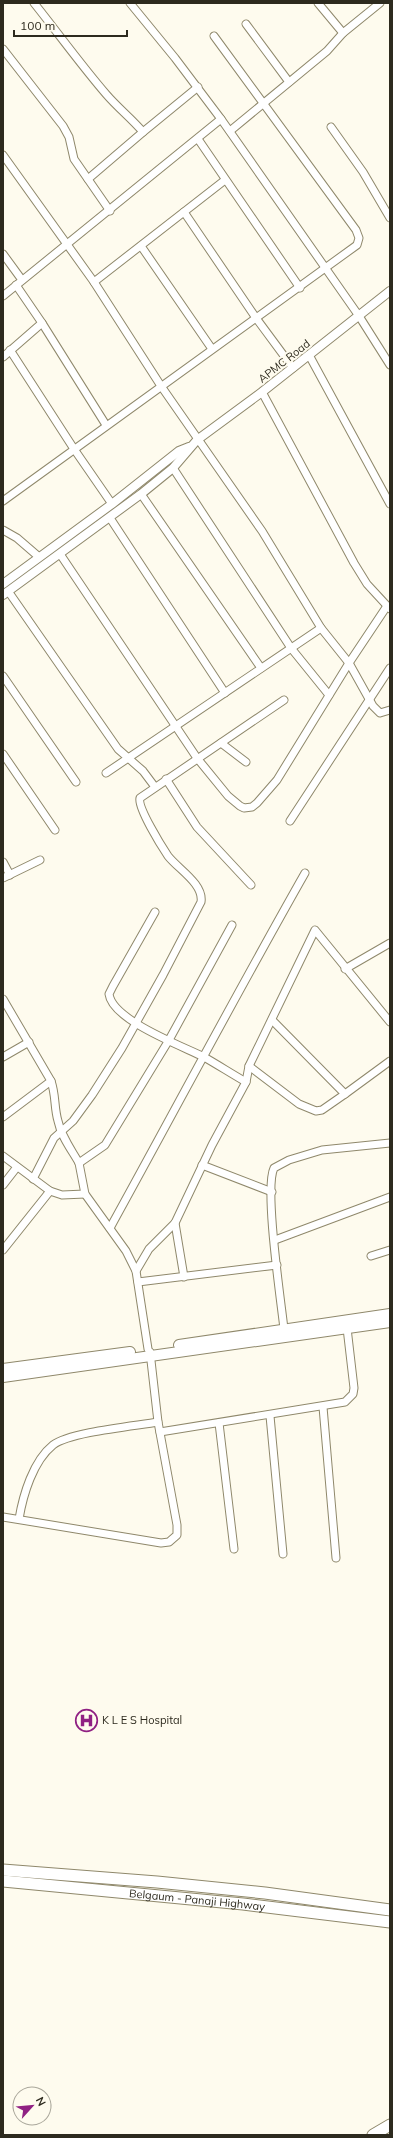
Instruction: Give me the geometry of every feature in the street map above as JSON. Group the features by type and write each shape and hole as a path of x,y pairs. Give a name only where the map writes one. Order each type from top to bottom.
{"highway":[{"name":"Belgaum - Panaji Highway","path":"3,1870 265,1893 390,1910"},
{"name":"Belgaum - Panaji Highway","path":"3,1881 243,1904 390,1922"},
{"path":"373,2135 390,2126"}],"main road":[{"path":"3,1377 284,1329 390,1314"},
{"path":"3,1369 390,1322"}],"street":[{"path":"34,3 106,94 120,109 129,115 142,132"},
{"path":"130,3 198,87 230,131 359,316 390,365"},
{"path":"318,3 343,33"},
{"path":"230,131 265,104 327,51 343,33 380,3"},
{"path":"246,24 289,82"},
{"path":"3,501 160,386 356,248 359,242 359,234 214,36"},
{"path":"3,49 63,126 69,136 74,159 110,211"},
{"path":"88,179 142,132 198,87"},
{"path":"3,296 110,211 221,119"},
{"path":"331,127 363,172 390,218"},
{"path":"198,139 300,288"},
{"path":"3,155 94,282 160,386 262,531 321,628 349,663 369,700 380,713 390,710"},
{"path":"94,282 225,180"},
{"path":"184,212 256,318 293,368"},
{"path":"141,246 212,350"},
{"path":"3,254 42,323 106,425"},
{"name":"APMC Road","path":"3,584 112,504 179,451 189,447 262,392 390,291"},
{"path":"3,357 42,323"},
{"path":"10,350 74,450 112,504"},
{"path":"309,355 390,504"},
{"path":"60,554 197,758 228,796 240,806 252,807 277,780 349,663 389,608 367,584 354,563 262,392"},
{"name":"APMC Road","path":"6,593 142,494 184,457 189,447"},
{"path":"173,468 291,648 330,695"},
{"path":"142,494 261,668"},
{"path":"110,518 224,692"},
{"path":"3,530 17,538 39,557"},
{"path":"6,593 118,748 144,771 155,787"},
{"path":"106,773 321,628"},
{"path":"290,821 390,668"},
{"path":"3,676 76,782"},
{"path":"33,1179 54,1138 61,1130 67,1128 92,1095 163,975 198,909 202,898 199,889 167,855 140,807 140,798 284,700"},
{"path":"221,743 246,762"},
{"path":"3,754 55,830"},
{"path":"166,779 197,827 250,885"},
{"path":"3,862 6,876 40,860"},
{"path":"110,1228 167,1121 204,1058 241,986 305,873"},
{"path":"155,912 109,994 110,1000 116,1008 135,1022 246,1082"},
{"path":"79,1163 105,1145 169,1040 232,925"},
{"path":"136,1271 149,1249 175,1223 202,1165 246,1082 249,1066 315,930 390,1022"},
{"path":"345,968 390,943"},
{"path":"3,1517 161,1543 168,1542 177,1535 178,1525 158,1422 149,1351 136,1271 126,1251 85,1194 79,1163 61,1130 57,1119 56,1093 51,1081 30,1042 4,1004"},
{"path":"272,1020 345,1094"},
{"path":"3,1057 30,1042"},
{"path":"249,1066 308,1109 316,1111 322,1110 390,1061"},
{"path":"3,1117 51,1081"},
{"path":"284,1329 277,1265 272,1192 272,1173 274,1168 284,1162 329,1149 390,1143"},
{"path":"3,1156 50,1191 62,1195 85,1194"},
{"path":"202,1165 272,1192"},
{"path":"3,1185 17,1167"},
{"path":"3,1250 50,1191"},
{"path":"275,1240 390,1197"},
{"path":"175,1223 184,1277"},
{"path":"371,1256 390,1250"},
{"path":"138,1282 277,1265"},
{"path":"160,1432 270,1416 344,1402 353,1394 354,1388 347,1328"},
{"path":"323,1407 336,1558"},
{"path":"270,1416 284,1554"},
{"path":"20,1519 22,1500 29,1481 52,1446 79,1436 158,1422"},
{"path":"219,1423 234,1549"}],"place":[{"name":"K L E S Hospital","path":"86,1720"}]}
